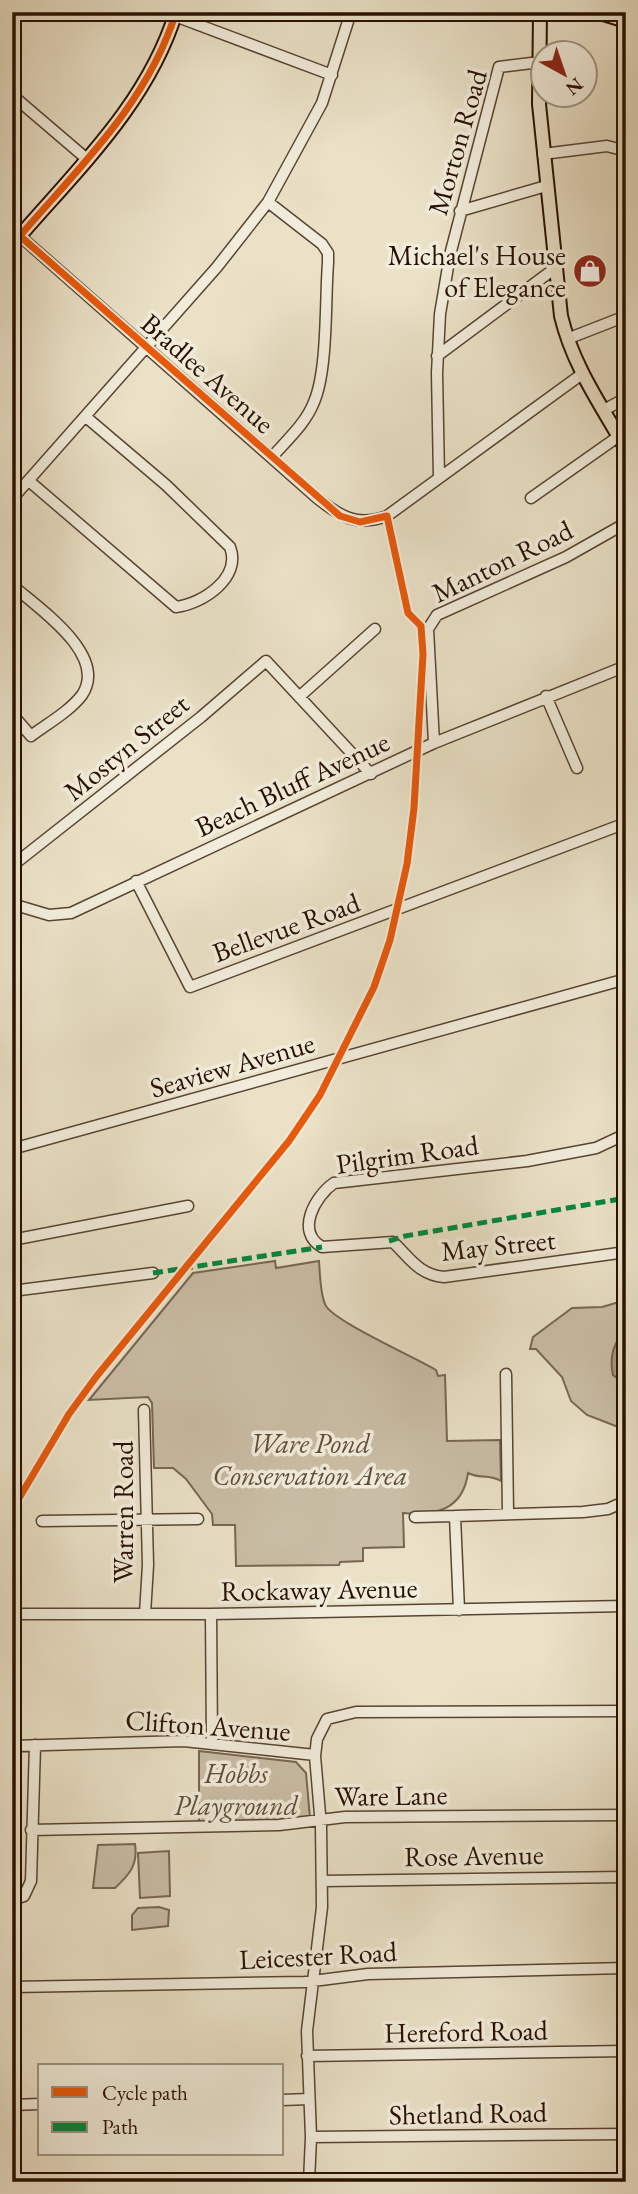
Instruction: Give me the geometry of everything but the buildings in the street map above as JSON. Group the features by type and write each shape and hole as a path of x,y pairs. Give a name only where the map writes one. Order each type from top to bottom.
{"main road":[{"path":"540,12 540,38"},
{"path":"597,12 626,21"},
{"path":"15,237 88,160 141,89 165,45 176,14"},
{"path":"542,108 554,270 566,339 582,374 626,449"}],"street":[{"path":"12,499 231,251 268,202 311,124 332,75 351,12"},
{"path":"176,14 332,75"},
{"name":"Morton Road","path":"439,478 437,356 440,314 460,211 499,66 530,63"},
{"path":"12,95 88,160"},
{"path":"543,153 607,146 626,151"},
{"path":"460,211 546,186"},
{"path":"268,202 322,244 328,263 320,376 315,401 302,423 272,457"},
{"name":"Bradlee Avenue","path":"15,237 340,516 360,522 387,516 582,374"},
{"path":"437,356 554,270"},
{"path":"566,339 626,316"},
{"path":"604,410 626,398"},
{"path":"29,481 176,607 201,601 225,576 234,556 225,541 86,417"},
{"path":"531,498 619,436"},
{"name":"Manton Road","path":"435,743 428,629 437,615 566,557 626,523"},
{"path":"12,585 78,647 88,667 88,682 80,697 31,736 12,714"},
{"path":"370,774 299,697 375,629"},
{"name":"Mostyn Street","path":"12,866 201,717 266,661 299,697"},
{"name":"Beach Bluff Avenue","path":"13,906 60,916 435,743 546,696 625,670"},
{"path":"546,696 577,768"},
{"name":"Bellevue Road","path":"136,881 190,986 626,823"},
{"name":"Seaview Avenue","path":"12,1149 626,979"},
{"name":"Pilgrim Road","path":"389,1241 322,1247 314,1243 309,1230 310,1218 318,1198 334,1183 527,1161 597,1148 626,1134"},
{"path":"12,1240 188,1206"},
{"name":"May Street","path":"389,1241 396,1244 419,1269 432,1276 444,1278 626,1252"},
{"path":"12,1291 153,1273"},
{"path":"506,1374 508,1513"},
{"name":"Warren Road","path":"144,1410 145,1614"},
{"path":"415,1517 583,1512 608,1509 626,1501"},
{"path":"455,1516 459,1610"},
{"path":"41,1521 146,1517 198,1519"},
{"name":"Rockaway Avenue","path":"12,1614 211,1614 626,1606"},
{"path":"211,1614 212,1744"},
{"name":"Clifton Avenue","path":"12,1746 134,1741 212,1744 315,1755 317,1739 327,1719 347,1714 626,1711"},
{"path":"12,1900 24,1896 28,1891 35,1745"},
{"path":"309,2182 309,2008 320,1935 322,1881 315,1755"},
{"name":"Ware Lane","path":"31,1830 279,1825 320,1820 626,1815"},
{"name":"Rose Avenue","path":"322,1881 626,1877"},
{"name":"Leicester Road","path":"12,1987 314,1980 368,1974 626,1968"},
{"name":"Hereford Road","path":"307,2056 626,2051"},
{"path":"284,2100 309,2099"},
{"path":"12,2105 38,2104"},
{"name":"Shetland Road","path":"311,2137 626,2134"}],"green space":[{"name":"Ware Pond Conservation Area","path":"275,1261 276,1268 319,1261 322,1294 330,1311 357,1329 436,1370 438,1376 445,1375 447,1441 500,1440 501,1481 468,1473 461,1495 446,1508 427,1513 403,1513 404,1547 363,1548 363,1561 340,1562 339,1565 236,1566 235,1525 213,1525 212,1514 186,1479 173,1468 154,1468 152,1403 148,1397 89,1400 193,1273"},
{"path":"619,1302 626,1303 626,1323 613,1375 626,1384 626,1430 587,1415 571,1401 562,1377 536,1349 530,1349 533,1337 572,1308 602,1307"},
{"name":"Hobbs Playground","path":"199,1751 296,1762 306,1773 310,1818 199,1824"},
{"path":"135,1844 134,1863 125,1878 115,1888 93,1888 98,1845"},
{"path":"169,1851 170,1896 140,1898 138,1853"},
{"path":"159,1907 169,1910 168,1926 132,1930 132,1915 138,1908"}],"shaded area":[{"path":"626,1323 626,1384 613,1375 612,1360 614,1348"}],"marked path":[{"path":"389,1241 626,1198"},
{"path":"153,1273 322,1247"}],"cycle path":[{"path":"12,245 128,108 147,78 176,12"},
{"path":"12,1510 69,1414 96,1377 289,1141 320,1095 374,987 390,940 407,864 414,808 423,654 421,626 408,613 387,516 360,522 340,516 20,236"}],"place":[{"name":"Michael's House of Elegance","path":"590,271"}]}
